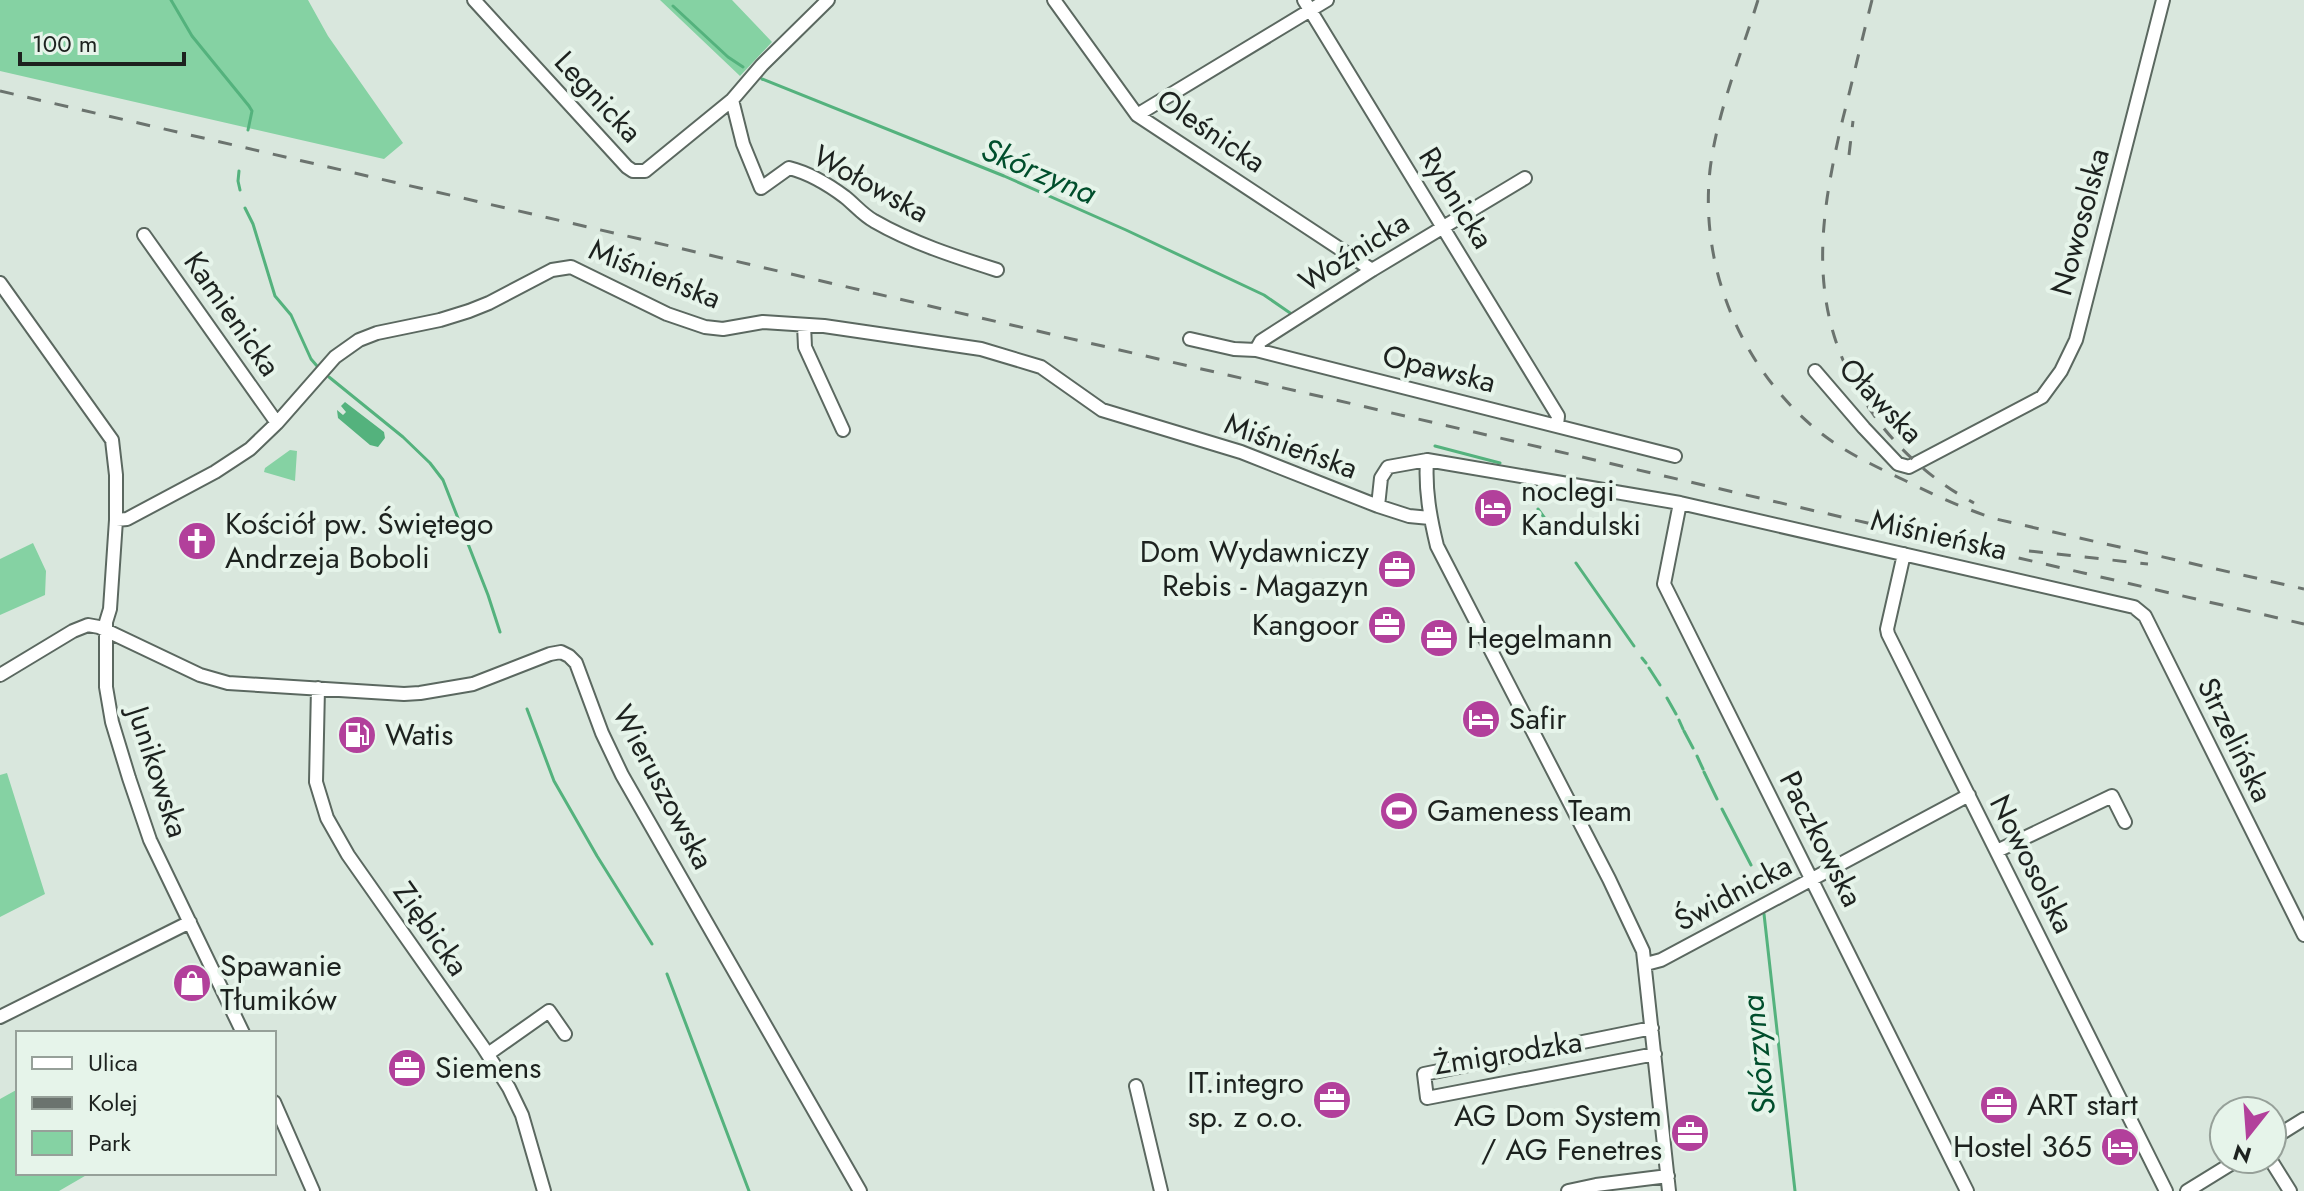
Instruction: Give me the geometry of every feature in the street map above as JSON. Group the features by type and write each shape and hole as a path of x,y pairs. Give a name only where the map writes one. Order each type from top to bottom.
{"street":[{"name":"Legnicka","path":"474,0 633,171 645,171 732,100"},
{"path":"732,100 749,78 828,0"},
{"name":"Oleśnicka","path":"1054,0 1137,115 1372,270"},
{"path":"1137,115 1307,5 1327,0"},
{"name":"Nowosolska","path":"1909,467 2042,397 2061,371 2076,340 2163,0"},
{"name":"Rybnicka","path":"1307,5 1558,416 1557,425"},
{"name":"Wołowska","path":"732,100 743,144 761,188 789,168 803,171 842,195 873,220 900,234 997,270"},
{"name":"Woźnicka","path":"1256,350 1261,341 1372,270 1525,178"},
{"name":"Kamienicka","path":"144,235 277,423"},
{"name":"Miśnieńska","path":"116,520 127,519 233,462 277,423 335,357 359,340 469,311 561,267 584,271 667,314 705,327 723,329 763,322 824,326 981,349 1041,367 1102,410 1241,452 1378,506 1409,516 1430,518"},
{"path":"0,283 112,440 116,475 116,520 106,631 83,626 0,675"},
{"path":"804,325 805,347 843,430"},
{"name":"Opawska","path":"1190,339 1234,349 1256,350 1675,456"},
{"name":"Oławska","path":"1815,371 1898,464 1909,467"},
{"path":"1427,460 1430,518 1437,546 1643,951 1669,1191"},
{"name":"Miśnieńska","path":"1378,506 1381,478 1388,467 1427,460 1680,503 2140,610"},
{"name":"Paczkowska","path":"1680,503 1664,584 1967,1191"},
{"name":"Nowosolska","path":"1904,554 1888,634 2166,1191"},
{"name":"Strzelińska","path":"2140,610 2304,935"},
{"name":"Wieruszowska","path":"106,631 164,659 228,683 404,694 473,684 550,654 561,652 569,656 581,673 594,714 622,775 860,1191"},
{"name":"Junikowska","path":"106,631 106,687 116,736 150,840 242,1031"},
{"name":"Ziębicka","path":"318,688 316,782 327,818 348,855 509,1088 522,1115 544,1191"},
{"name":"Świdnicka","path":"1646,964 1661,960 1969,795"},
{"path":"1997,851 2112,796 2125,822"},
{"path":"0,1017 190,922"},
{"path":"488,1054 549,1011 565,1034"},
{"name":"Żmigrodzka","path":"1652,1028 1424,1074 1427,1098 1655,1054"},
{"path":"1136,1086 1161,1191"},
{"path":"276,1107 313,1191"},
{"path":"2187,1191 2213,1175"},
{"path":"1568,1191 1668,1176"}],"green space":[{"path":"0,0 308,0 328,36 403,143 384,159 0,71"},
{"path":"660,0 732,0 772,42 740,76"},
{"path":"290,450 297,451 295,481 264,472 265,468"},
{"path":"33,543 46,571 45,595 0,615 0,559"},
{"path":"7,773 45,894 0,917 0,775"},
{"path":"16,1090 16,1175 87,1175 59,1191 0,1191 0,1099"}],"shaded area":[{"path":"345,402 384,432 385,438 378,447 370,445 338,418 337,410 343,415 346,412 341,406"}],"waterway":[{"path":"171,0 192,36 252,111 248,130"},
{"name":"Skórzyna","path":"673,6 743,67"},
{"name":"Skórzyna","path":"762,79 1004,176 1126,230 1264,295 1293,315"},
{"path":"239,171 240,190"},
{"path":"245,208 253,224 275,296 291,315 317,366"},
{"path":"329,377 403,437 443,480 500,632"},
{"name":"Skórzyna","path":"1435,446 1500,463"},
{"name":"Skórzyna","path":"1538,509 1546,520"},
{"name":"Skórzyna","path":"1547,522 1557,536"},
{"name":"Skórzyna","path":"1576,563 1634,646"},
{"name":"Skórzyna","path":"1642,658 1646,663"},
{"name":"Skórzyna","path":"1649,668 1660,685"},
{"name":"Skórzyna","path":"1667,698 1676,714"},
{"path":"527,709 554,781 652,944"},
{"name":"Skórzyna","path":"1679,720 1683,729"},
{"name":"Skórzyna","path":"1684,731 1693,748"},
{"name":"Skórzyna","path":"1697,756 1703,769"},
{"name":"Skórzyna","path":"1704,772 1717,799"},
{"name":"Skórzyna","path":"1722,809 1751,865"},
{"name":"Skórzyna","path":"1764,914 1795,1191"},
{"path":"667,974 749,1191"}],"railway":[{"path":"1758,0 1718,127 1710,170 1708,208 1712,245 1732,316 1749,350 1794,409 1822,434 1852,454 1928,492 1984,515 2304,589"},
{"path":"1872,0 1834,157 1828,195 1823,232 1827,304 1835,339 1850,375 1881,425 1917,463 1944,485 1974,503"},
{"path":"0,91 2304,624"},
{"path":"1849,155 1853,121"},
{"path":"2029,551 2148,564"}],"place":[{"name":"noclegi Kandulski","path":"1493,508"},
{"name":"Kościół pw. Świętego Andrzeja Boboli","path":"197,541"},
{"name":"Dom Wydawniczy Rebis - Magazyn","path":"1397,569"},
{"name":"Kangoor","path":"1387,625"},
{"name":"Hegelmann","path":"1439,638"},
{"name":"Safir","path":"1481,719"},
{"name":"Watis","path":"357,735"},
{"name":"Gameness Team","path":"1399,811"},
{"name":"Spawanie Tłumików","path":"192,983"},
{"name":"Siemens","path":"407,1068"},
{"name":"IT.integro sp. z o.o.","path":"1332,1100"},
{"name":"ART start","path":"1999,1105"},
{"name":"AG Dom System / AG Fenetres","path":"1690,1133"},
{"name":"Hostel 365","path":"2120,1147"}]}
